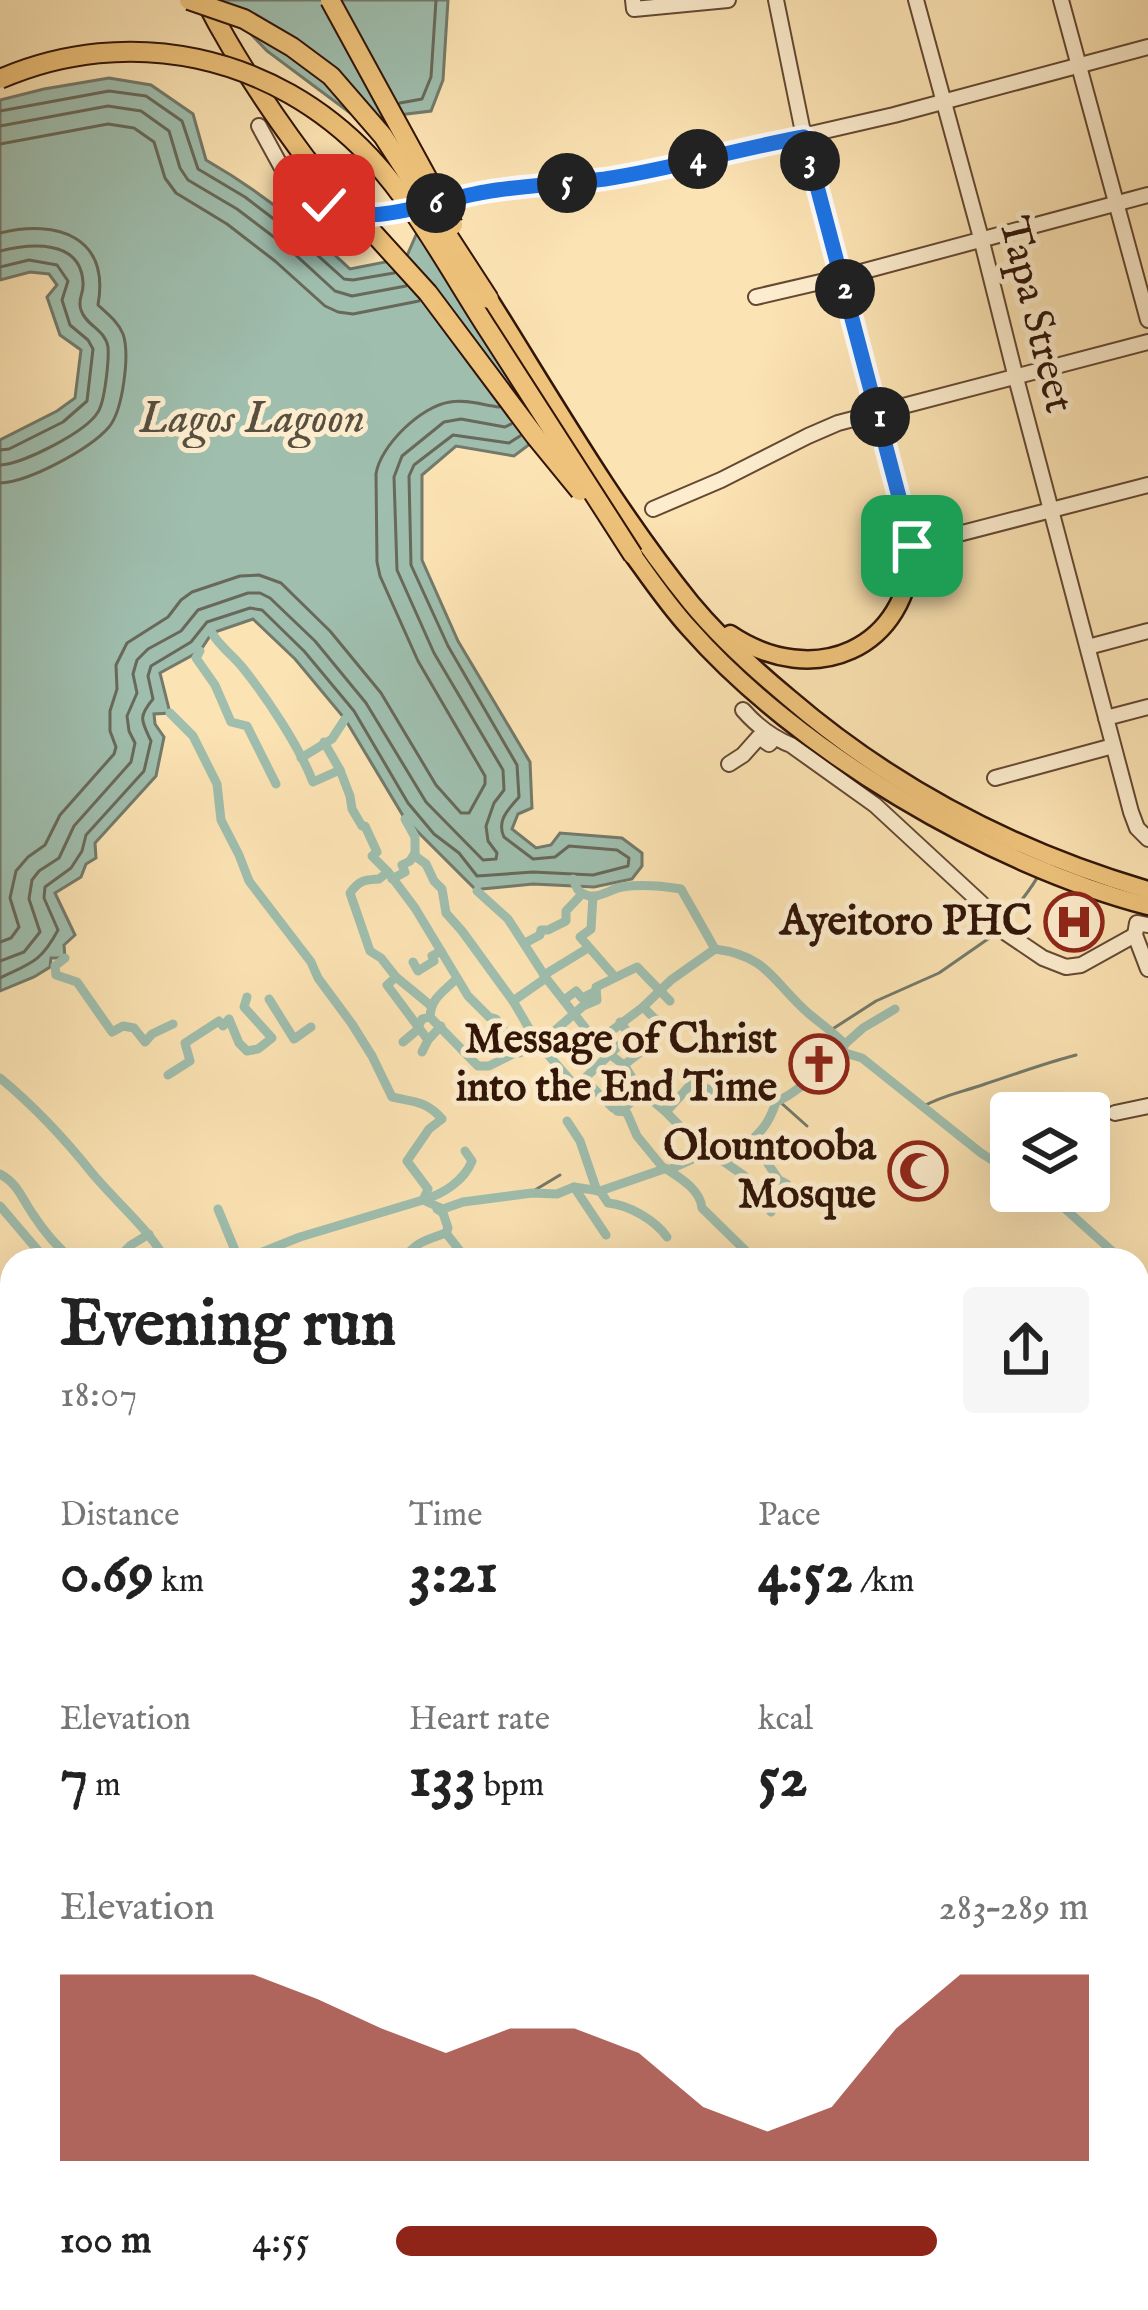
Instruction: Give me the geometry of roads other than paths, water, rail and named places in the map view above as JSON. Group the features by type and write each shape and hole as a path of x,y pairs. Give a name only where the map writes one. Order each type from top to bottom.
{"highway":[{"path":"189,0 244,20 331,76 383,136 489,299"},
{"path":"205,0 256,90 307,160 428,293 632,555"},
{"path":"330,0 462,240 489,299"},
{"path":"0,79 67,57 174,54 230,66 284,88 336,124 373,160 418,221 632,555"}],"main road":[{"path":"489,299 668,588 718,658 812,737 901,797 1148,906"},
{"path":"632,555 668,588 756,651 791,659 826,658 859,646 888,622 904,597 912,546"},
{"path":"691,603 741,656 852,750 1007,847"},
{"path":"1082,878 1148,890"}],"street":[{"path":"633,0 634,10 728,0"},
{"path":"776,0 804,137 912,546 1148,485"},
{"name":"Tapa Street","path":"916,0 1131,812 1148,839"},
{"path":"1061,0 1148,320"},
{"path":"259,126 294,183 346,216 605,178 804,137 1148,47"},
{"path":"756,297 1148,195"},
{"path":"653,509 838,423 1148,342"},
{"path":"887,445 894,422 909,404"},
{"path":"1088,647 1148,631"},
{"path":"1106,718 1148,707"},
{"path":"742,710 755,724 875,805 981,903 1006,933 1043,958 1071,967 1141,930 1148,969"},
{"path":"729,764 754,739 769,744 776,739"},
{"path":"995,778 1113,746"},
{"path":"1115,1113 1148,1106"}],"water":[{"path":"219,0 448,0 443,80 431,111 365,124 267,51"},
{"name":"Lagos Lagoon","path":"109,78 151,85 193,114 206,160 281,210 350,269 406,258 430,203 566,417 514,456 456,446 422,475 422,560 458,641 530,762 532,808 518,814 512,829 536,848 551,845 560,833 622,838 642,853 642,866 632,879 594,887 533,884 477,891 405,819 345,719 295,659 253,619 212,633 200,651 160,673 170,713 154,714 164,737 156,776 95,843 96,858 86,864 81,877 55,893 75,935 64,945 65,958 51,958 50,967 0,991 0,440 75,398 81,350 60,335 47,297 57,285 49,274 30,272 0,280 0,100"}],"waterway":[{"path":"212,633 272,708 313,782 340,770"},
{"path":"200,651 196,658 215,685 231,722 247,726 276,784"},
{"path":"170,713 193,736 217,784 221,820 249,881 311,962 372,1056 392,1097 425,1105 442,1119 407,1161 428,1189 423,1200"},
{"path":"301,758 332,739 345,719"},
{"path":"324,742 340,770 352,809 377,852 372,856 415,908 468,996 496,1019 520,1053"},
{"path":"405,819 415,837 415,856 442,889 446,913 513,1001 537,1042 578,1089"},
{"path":"392,879 405,872 402,865 415,853"},
{"path":"388,872 360,883 350,893 370,951 430,1005"},
{"path":"1005,925 1039,874"},
{"path":"573,879 579,891 589,896 629,886 681,889 715,949 758,964 845,1044 842,1052 862,1058 990,1159"},
{"path":"477,891 508,919 546,978 601,1048 624,1065 640,1090 706,1153"},
{"path":"525,943 541,930 566,921 566,911 582,894"},
{"path":"593,896 591,929 580,937 615,977"},
{"path":"831,1030 876,1001 939,973 998,932"},
{"path":"544,975 588,948"},
{"path":"598,1041 715,949"},
{"path":"413,962 418,971 441,951"},
{"path":"65,958 55,966 56,975 77,982 112,1032 123,1026 134,1028 145,1042 173,1024"},
{"path":"551,1034 597,1000 596,987 637,967 670,1001"},
{"path":"396,977 387,985 428,1040"},
{"path":"403,1042 422,1019 430,1017 436,1000 457,978"},
{"path":"513,1001 546,978"},
{"path":"564,1000 576,991 582,998 596,991"},
{"path":"168,1075 190,1061 185,1043 219,1021 223,1026 229,1019 247,1051 272,1038 244,1007 247,997"},
{"path":"269,999 294,1039 311,1027"},
{"path":"643,1007 669,1026"},
{"path":"845,1044 895,1009"},
{"path":"430,1017 478,1066 489,1066 537,1042"},
{"path":"584,1079 630,1035 620,1022"},
{"path":"422,1052 441,1026"},
{"path":"624,1065 647,1047"},
{"path":"272,1248 423,1200 443,1209 463,1202 557,1194 574,1187 600,1191 706,1153 732,1158 763,1128 776,1102 842,1052"},
{"path":"922,1107 1076,1055"},
{"path":"692,1083 708,1071"},
{"path":"0,1078 60,1135 158,1248"},
{"path":"570,1096 584,1079 613,1108 627,1113 637,1136 664,1169"},
{"path":"666,1112 692,1083 733,1099"},
{"path":"619,1108 640,1090"},
{"path":"779,1101 807,1126"},
{"path":"567,1121 580,1141 597,1191"},
{"path":"748,1144 753,1142 779,1180 787,1184"},
{"path":"423,1200 464,1175 472,1161 465,1151"},
{"path":"720,1159 746,1177 771,1212"},
{"path":"665,1168 693,1190 702,1208 743,1248"},
{"path":"0,1174 60,1248"},
{"path":"530,1193 560,1175"},
{"path":"574,1187 606,1235"},
{"path":"600,1191 608,1203 641,1214 667,1237"},
{"path":"0,1206 36,1248"},
{"path":"218,1209 234,1248"},
{"path":"437,1209 458,1248"},
{"path":"1069,1212 1109,1248"},
{"path":"414,1248 446,1233"},
{"path":"128,1248 149,1234"}],"place":[{"name":"Ayeitoro PHC","path":"1074,922"},
{"name":"Message of Christ into the End Time","path":"819,1064"},
{"name":"Olountooba Mosque","path":"918,1171"}]}
